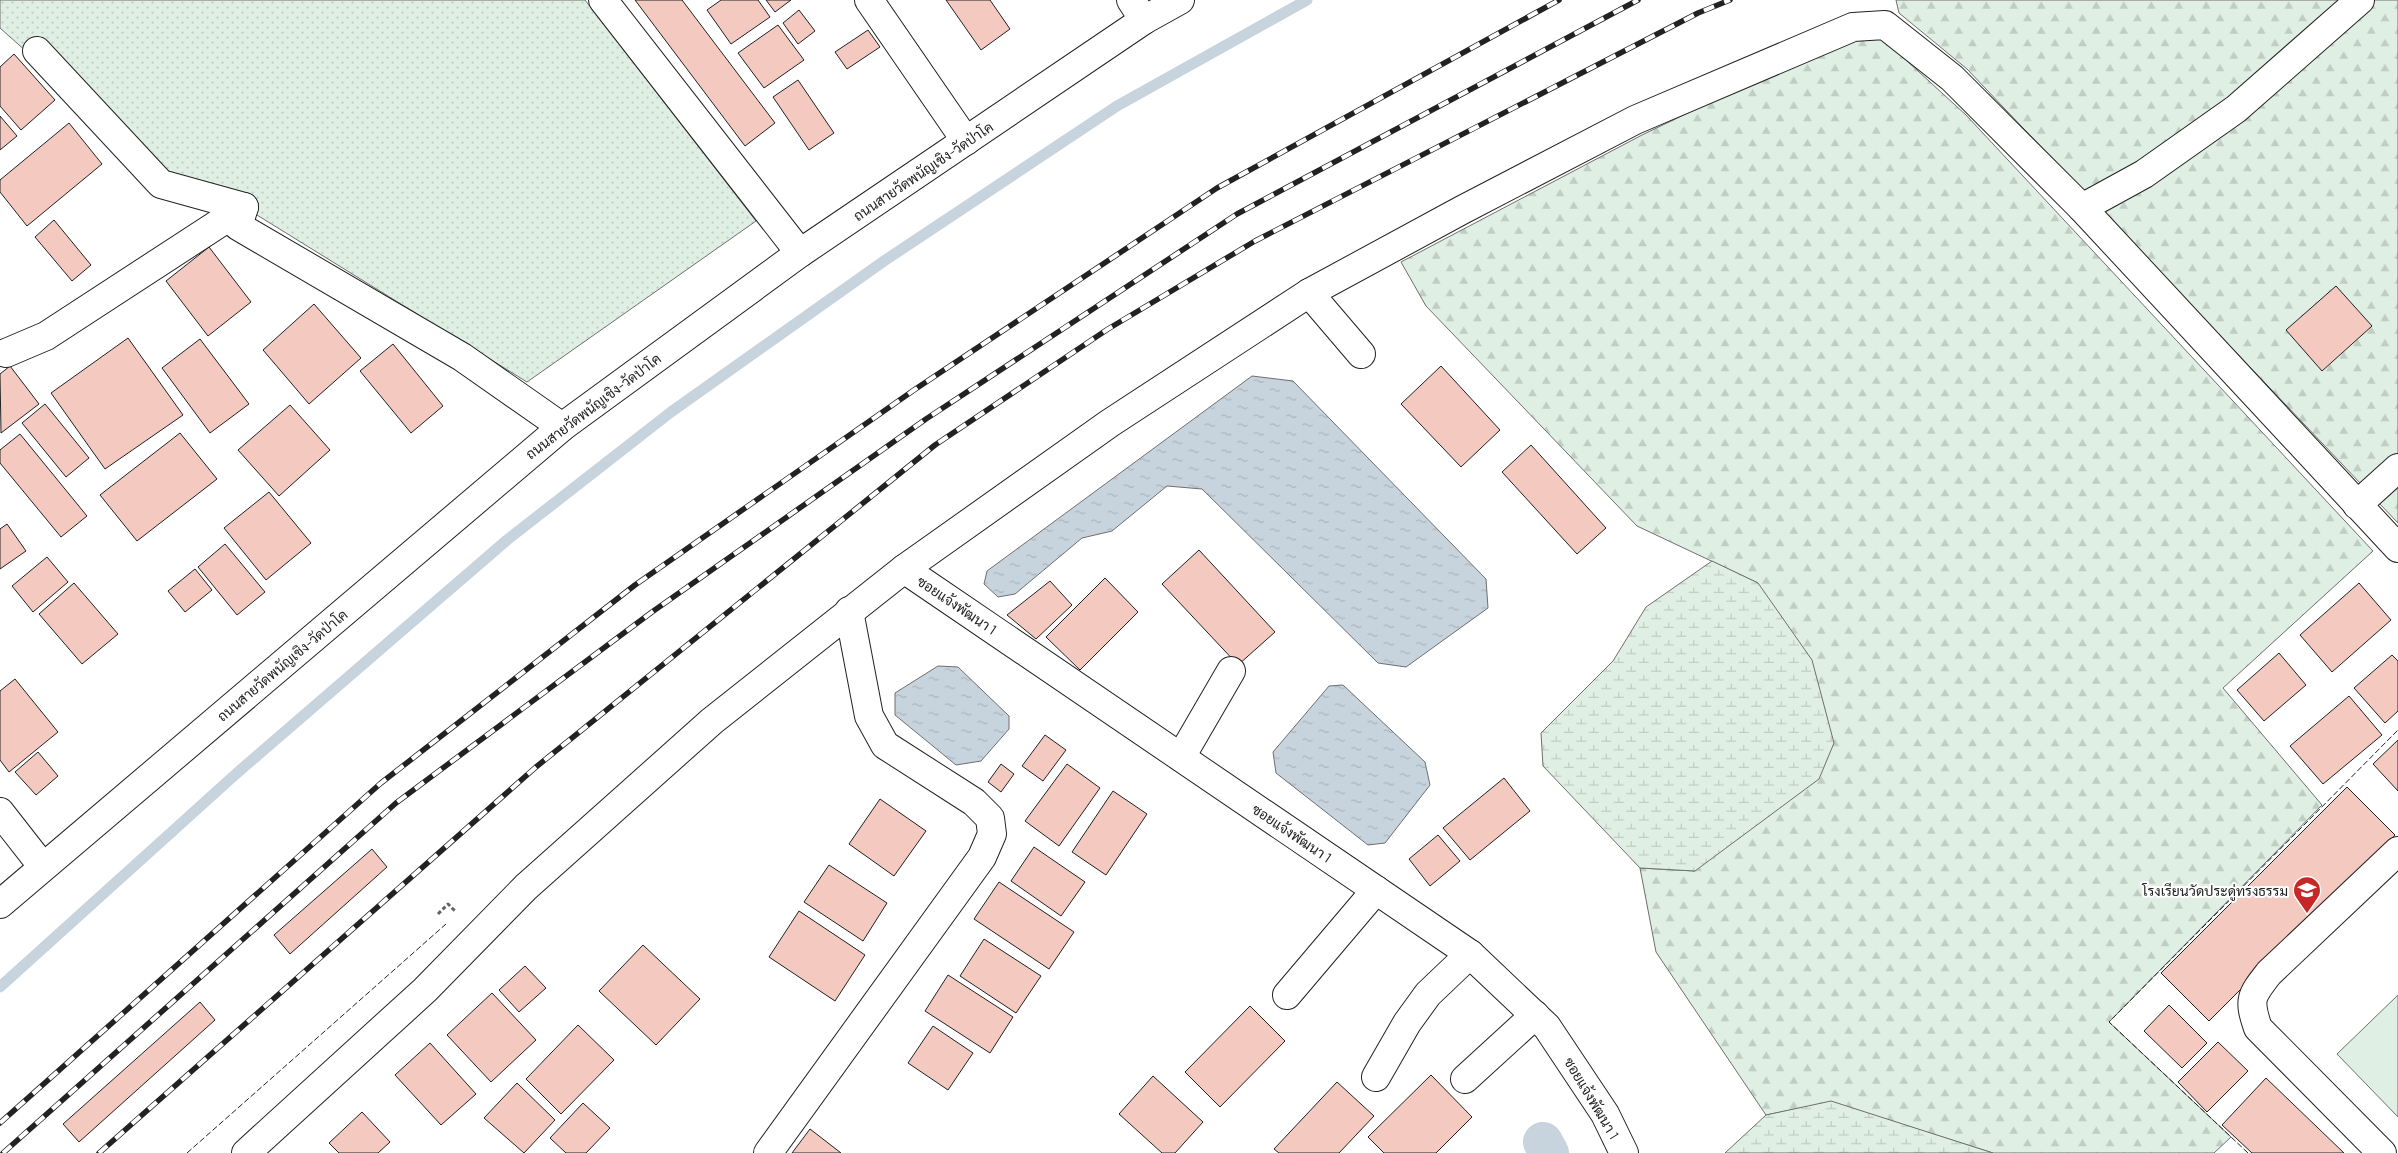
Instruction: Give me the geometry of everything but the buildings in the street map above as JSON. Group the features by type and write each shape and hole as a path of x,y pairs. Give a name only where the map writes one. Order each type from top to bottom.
{"street":[{"path":"603,0 800,253"},
{"path":"869,0 966,141"},
{"name":"ถนนสายวัดพนัญเชิง-วัดป่าโค","path":"0,904 562,427 800,253 966,141 1137,10 1180,0"},
{"path":"2082,208 2144,174 2236,109 2360,0"},
{"path":"246,1153 424,990 526,886 712,721 904,569 1110,423 1309,293 1462,210 1636,120 1853,27 1885,26 1944,72 2082,208 2398,548"},
{"path":"37,51 161,184 244,207"},
{"path":"6,353 46,336 244,207"},
{"path":"244,207 238,226 462,357 562,427"},
{"path":"1309,293 1361,354"},
{"path":"2357,505 2398,468"},
{"name":"ซอยแจ้งพัฒนา 1","path":"904,569 1470,954 1547,1027 1605,1114 1624,1153"},
{"path":"768,1153 982,856 992,834 990,818 974,802 884,746 869,716 849,611"},
{"path":"1181,757 1231,671"},
{"path":"0,812 43,867"},
{"path":"2382,1153 2258,1028 2251,1008 2254,992 2269,973 2398,851"},
{"path":"1287,995 1376,890"},
{"path":"1376,1077 1406,1024 1428,994 1470,954"},
{"path":"1465,1079 1535,1014"}],"green space":[{"path":"0,0 585,0 756,221 527,382 244,207 193,200 0,28"},
{"path":"1896,0 2398,0 2398,523 1967,69 1899,13"},
{"path":"1852,34 1883,39 1966,115 2373,551 2223,688 2322,805 2109,1022 2231,1137 2214,1153 1993,1153 1831,1102 1766,1115 1656,952 1640,868 1695,871 1758,583 1637,526 1426,306 1401,262 1642,135"},
{"path":"1712,561 1758,583 1812,660 1834,743 1819,779 1695,871 1640,868 1543,766 1541,733 1613,661 1646,607"},
{"path":"2398,995 2398,1117 2337,1054"},
{"path":"1831,1101 1993,1153 1725,1153 1766,1115"}],"water":[{"path":"1252,376 1293,381 1486,579 1488,608 1406,667 1378,663 1202,489 1167,486 1112,531 1082,538 1015,594 998,597 984,584 987,571"},
{"path":"938,666 958,667 1009,716 1009,729 981,761 956,765 895,715 895,693"},
{"path":"1343,685 1425,762 1430,785 1385,843 1368,845 1276,773 1273,752 1329,686"}],"waterway":[{"path":"0,987 237,773 507,540 671,412 884,261 1117,106 1307,0"},
{"path":"1543,1142 1549,1153"}],"railway":[{"path":"0,1123 381,783 635,585 914,390 1217,188 1559,0"},
{"path":"3,1153 396,803 652,612 926,419 1237,214 1638,0"},
{"path":"99,1153 536,767 935,445 1108,329 1255,241 1698,13 1730,0"}],"fence":[{"path":"2248,1153 2109,1022 2398,730"},
{"path":"187,1153 446,924"}],"place":[{"name":"โรงเรียนวัดประดู่ทรงธรรม","path":"2307,914"}]}
